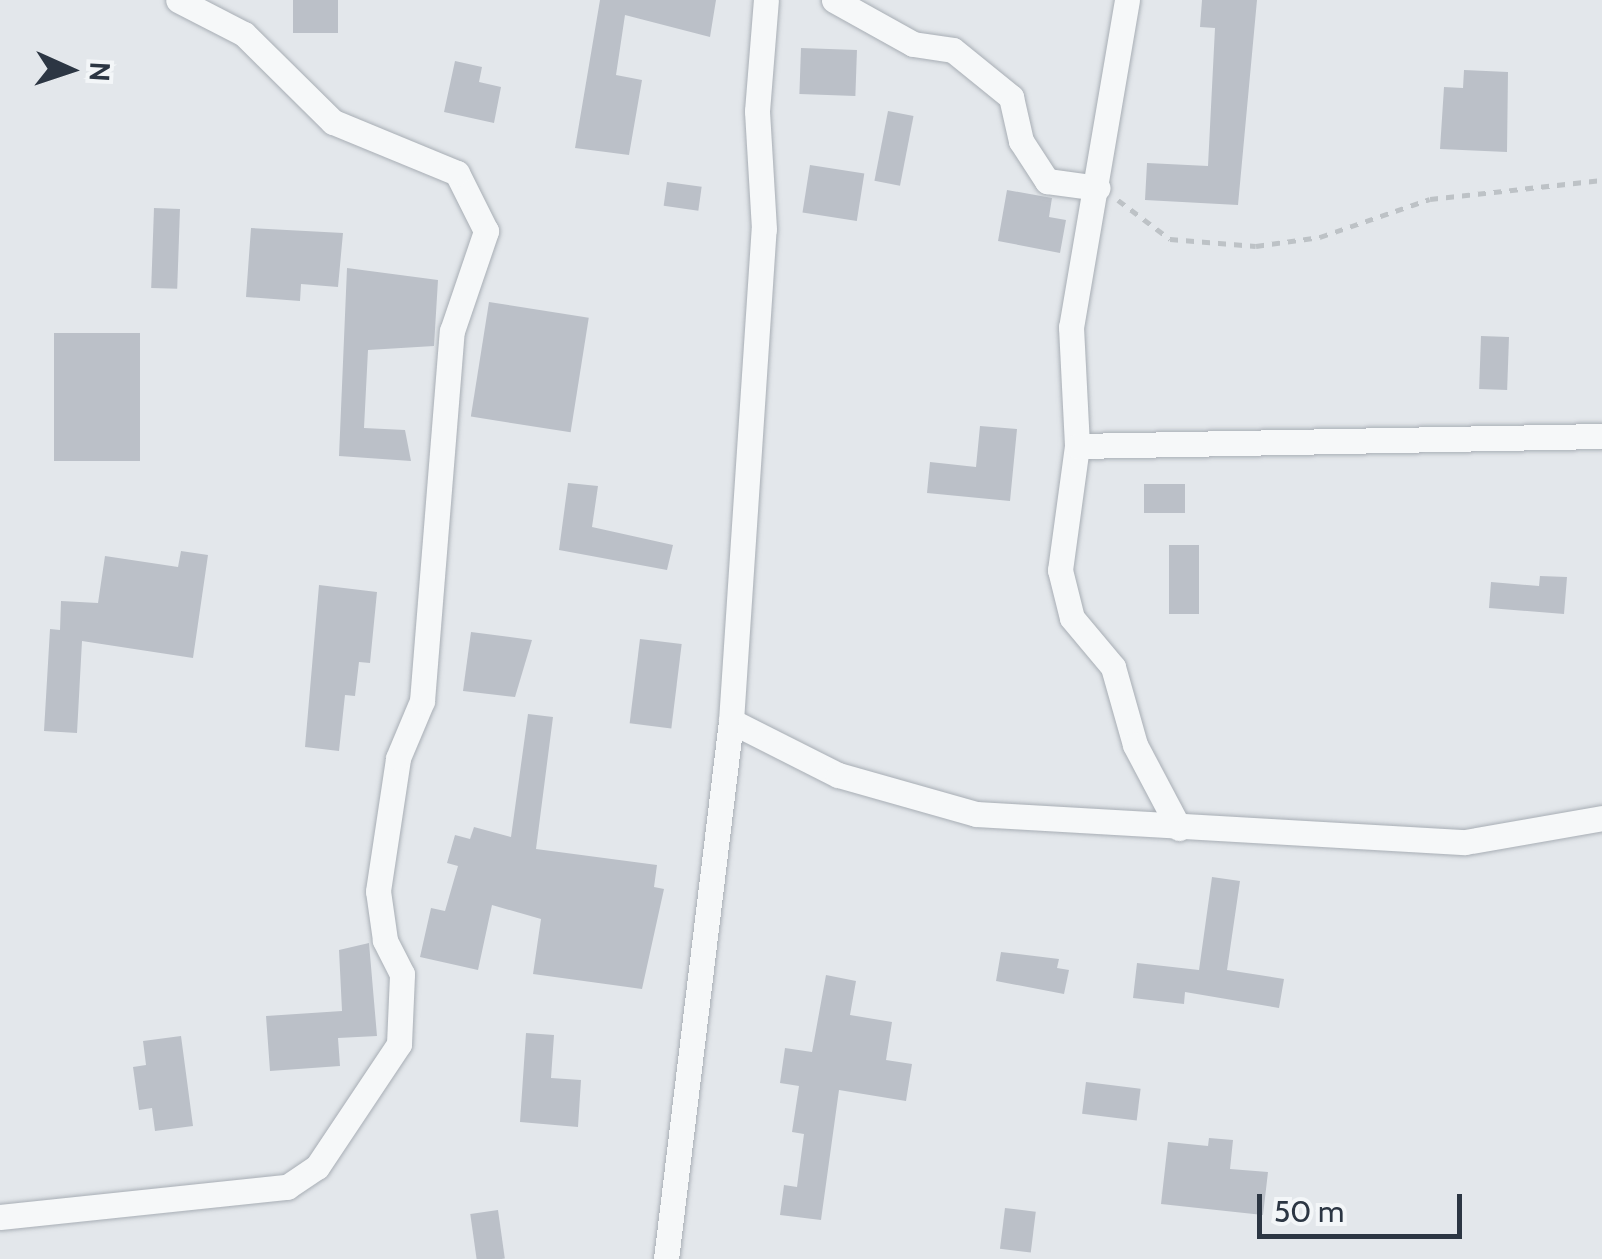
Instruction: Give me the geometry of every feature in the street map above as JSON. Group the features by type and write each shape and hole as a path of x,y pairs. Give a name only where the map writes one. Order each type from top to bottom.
{"street":[{"path":"0,1217 287,1187 317,1167 399,1044 402,974 378,891 398,758 422,701 452,330 486,232 457,173 334,122 244,34 178,0"},
{"path":"666,1259 732,721 764,229 758,111 766,0"},
{"path":"834,0 914,44 953,50 1010,97 1022,140 1048,181 1098,188"},
{"path":"1127,0 1098,188 1071,327 1077,446 1062,596 1113,667 1134,745 1179,828"},
{"path":"1077,446 1602,436"},
{"path":"732,721 838,776 976,814 1465,842 1600,820"}],"path":[{"path":"1098,188 1170,239 1204,248 1320,237 1430,199 1602,180"}],"building":[{"path":"293,0 338,0 338,33 293,33"},
{"path":"600,0 716,0 710,37 625,15 616,75 642,80 629,155 575,148"},
{"path":"1202,0 1257,0 1238,205 1145,200 1147,163 1208,166 1215,28 1200,27"},
{"path":"801,48 857,50 855,96 799,94"},
{"path":"455,61 482,67 479,82 501,87 494,123 444,112"},
{"path":"1464,70 1508,72 1507,152 1440,149 1444,87 1463,88"},
{"path":"888,111 914,116 900,186 874,181"},
{"path":"810,165 864,174 857,221 802,212"},
{"path":"667,182 702,187 698,211 664,206"},
{"path":"1007,190 1052,198 1049,217 1066,220 1060,253 998,241"},
{"path":"154,208 180,209 177,289 151,288"},
{"path":"251,228 343,233 338,287 301,284 300,301 246,297"},
{"path":"347,268 438,280 434,346 368,350 364,428 405,430 411,461 339,456"},
{"path":"489,302 589,318 571,432 471,417"},
{"path":"54,333 140,333 140,461 54,461"},
{"path":"1481,336 1509,337 1507,390 1479,389"},
{"path":"980,426 1017,429 1010,501 927,493 930,462 976,467"},
{"path":"568,483 598,486 592,527 673,545 667,570 559,550"},
{"path":"1144,484 1185,484 1185,513 1144,513"},
{"path":"1169,545 1199,545 1199,614 1169,614"},
{"path":"181,551 208,555 193,658 82,641 77,733 44,731 50,629 60,630 61,601 98,603 105,556 178,567"},
{"path":"1540,576 1567,577 1564,614 1489,608 1491,582 1539,586"},
{"path":"319,585 377,592 370,663 359,662 355,696 345,695 339,751 305,747"},
{"path":"471,632 532,640 515,697 463,691"},
{"path":"640,639 682,644 671,728 630,723"},
{"path":"528,714 553,717 536,849 657,865 654,887 664,889 642,989 533,974 541,919 492,905 478,970 420,957 431,908 445,911 458,866 447,863 455,835 470,839 474,827 511,837"},
{"path":"1212,877 1240,881 1227,970 1284,979 1279,1008 1185,992 1184,1004 1133,998 1137,963 1199,970"},
{"path":"369,943 377,1036 338,1038 340,1066 270,1071 266,1016 342,1011 339,950"},
{"path":"1001,952 1059,959 1057,968 1069,970 1064,994 996,981"},
{"path":"826,975 856,981 850,1015 892,1022 886,1060 912,1064 906,1101 839,1090 821,1220 780,1215 784,1185 797,1187 804,1134 792,1132 799,1086 780,1083 785,1048 812,1052"},
{"path":"526,1033 554,1035 551,1078 581,1080 578,1127 520,1122"},
{"path":"181,1036 193,1126 155,1131 152,1108 139,1110 133,1067 146,1065 143,1041"},
{"path":"1086,1082 1141,1089 1137,1120 1082,1114"},
{"path":"1209,1138 1233,1140 1230,1169 1268,1172 1263,1215 1161,1204 1168,1142 1208,1146"},
{"path":"1005,1208 1036,1212 1031,1252 1000,1249"},
{"path":"498,1210 505,1259 477,1259 470,1214"}]}
